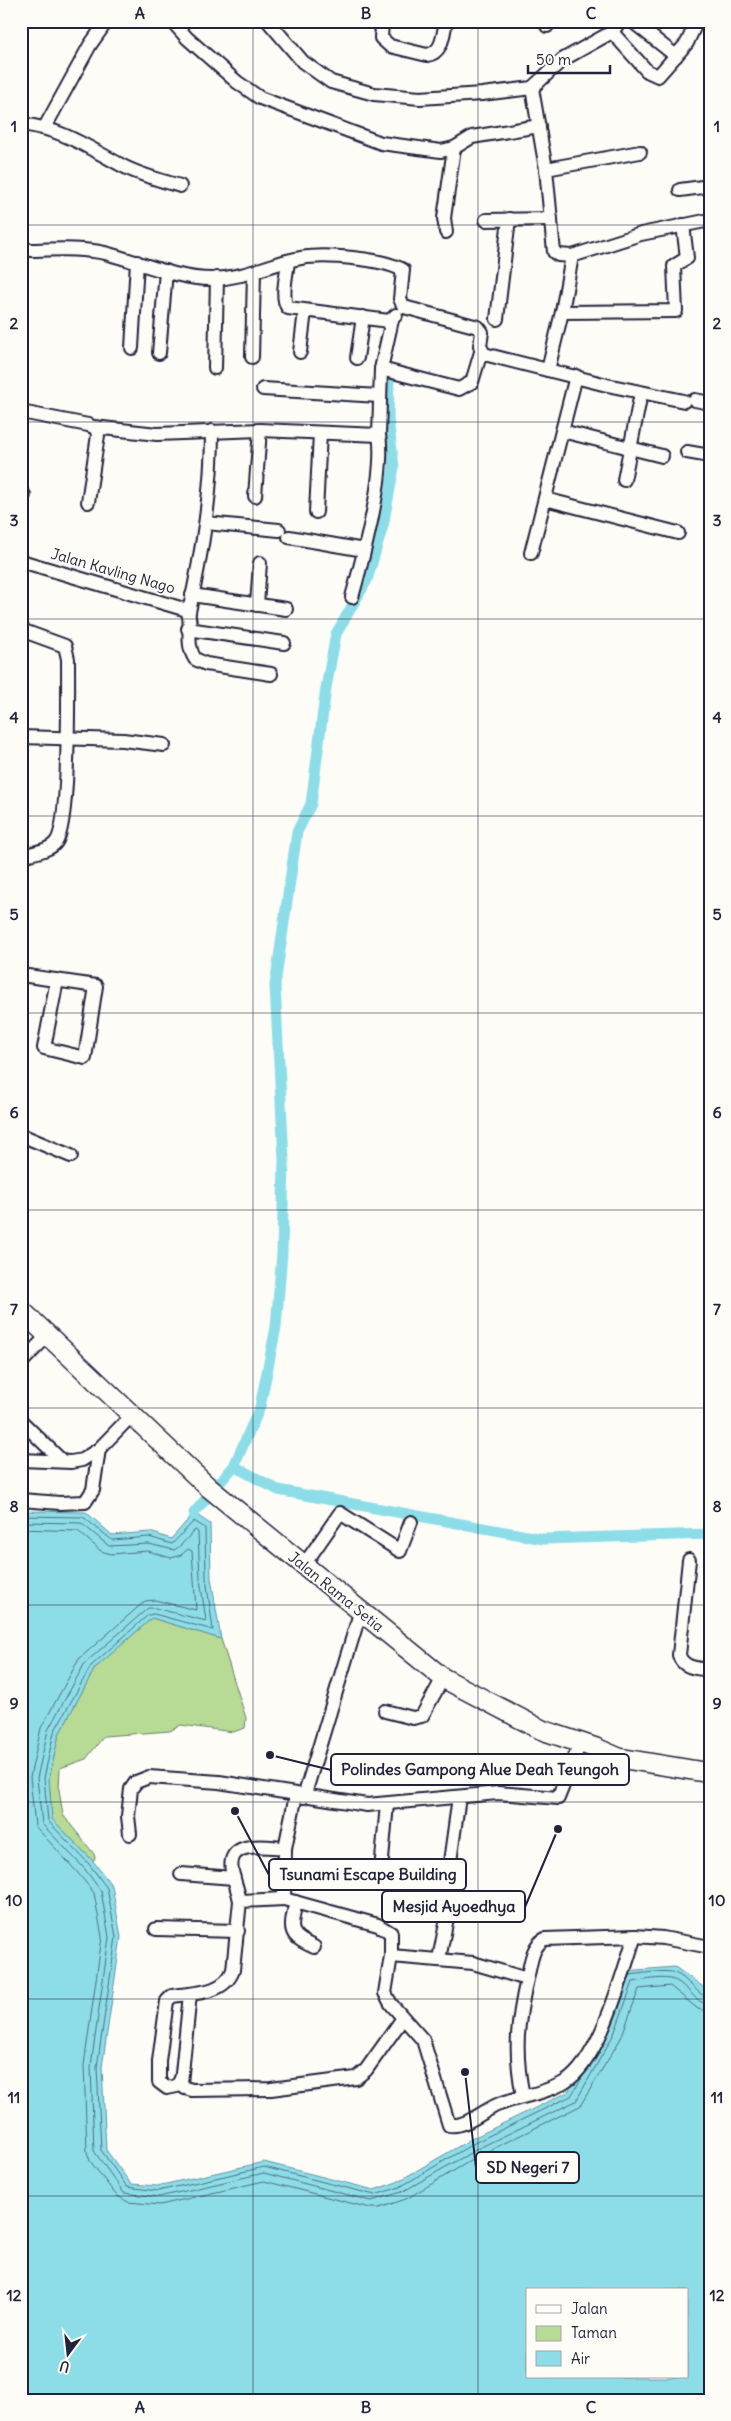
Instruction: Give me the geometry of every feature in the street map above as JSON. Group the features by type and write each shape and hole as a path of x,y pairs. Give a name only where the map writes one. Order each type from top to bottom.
{"street":[{"path":"45,127 90,45 107,21"},
{"path":"172,21 187,38 237,82 260,98 381,143 433,152 454,148 472,137 539,126"},
{"path":"268,21 303,62 326,79 344,87 374,94 420,98 482,94 532,88 562,60 616,26 653,76 660,75 687,43 697,21"},
{"path":"382,21 380,38 385,44 427,55 434,54 438,49 446,21"},
{"path":"632,21 676,56"},
{"path":"532,88 546,169 554,252 560,256 572,256 641,234 710,220"},
{"path":"21,124 45,127 73,139 129,169 180,186"},
{"path":"446,232 444,218 454,148"},
{"path":"546,169 640,152"},
{"path":"680,190 710,186"},
{"path":"486,220 551,219"},
{"path":"496,319 509,220"},
{"path":"562,312 676,311 674,266 687,258 683,225"},
{"path":"21,250 88,250 188,277 217,278 254,272 288,261 314,257 376,262 401,268 404,273 402,304 392,320 381,369 379,396 380,445 376,482 364,550 352,597"},
{"path":"548,370 562,312 572,256"},
{"path":"288,261 285,304 292,309 392,320"},
{"path":"132,348 137,262"},
{"path":"159,352 166,271"},
{"path":"252,358 254,272"},
{"path":"215,368 217,278"},
{"path":"381,369 459,389 472,382 481,352 482,332 478,327 406,308 402,304"},
{"path":"300,352 305,311"},
{"path":"357,358 363,318"},
{"path":"481,352 641,393 710,403"},
{"path":"530,553 576,376"},
{"path":"263,389 379,396"},
{"path":"624,480 641,393"},
{"path":"21,412 94,427 157,434 260,430 379,435"},
{"path":"88,502 98,435 94,427"},
{"path":"254,496 260,430"},
{"path":"189,612 206,523 212,476 212,431"},
{"path":"562,432 662,456"},
{"path":"316,512 320,433"},
{"path":"687,452 710,456"},
{"path":"545,498 678,533"},
{"path":"206,523 284,534 364,550"},
{"name":"Jalan Kavling Nago","path":"21,561 180,607 189,612 188,638 192,654 200,662 271,674"},
{"path":"257,605 260,563"},
{"path":"192,595 286,610"},
{"path":"188,629 284,642"},
{"path":"21,630 61,643 68,652 66,786 58,839 49,848 21,856"},
{"path":"21,737 67,738 164,745"},
{"path":"21,975 57,980 96,986 85,1058 44,1048 57,980"},
{"path":"21,1135 71,1156"},
{"name":"Jalan Rama Setia","path":"21,1310 208,1487 443,1678 542,1730 620,1758 710,1773"},
{"path":"21,1363 47,1336"},
{"path":"21,1460 76,1462 99,1448 131,1416"},
{"path":"21,1421 62,1460"},
{"path":"21,1500 60,1503 85,1502 94,1490 99,1448"},
{"path":"304,1565 340,1513 400,1551 411,1522"},
{"path":"689,1560 679,1655 680,1660 688,1666 710,1670"},
{"path":"314,1948 300,1941 293,1932 284,1848 360,1612"},
{"path":"385,1711 413,1718 422,1716 443,1678"},
{"path":"130,1834 128,1816 131,1789 136,1782 149,1777 219,1782 350,1804 387,1804 498,1793 558,1798 580,1743"},
{"path":"439,1959 449,1908 449,1869 459,1797"},
{"path":"381,1870 387,1804"},
{"path":"190,1994 181,2079 176,2086 167,2088 160,2082 159,2061 167,2001 172,1996 220,1988 229,1980 233,1970 240,1901 232,1863 238,1850 246,1846 284,1848"},
{"path":"181,1874 234,1878"},
{"path":"240,1901 290,1901 386,1929 392,1938 385,1992 403,2018 413,2026 423,2040 449,2125 463,2123 498,2105 564,2082 583,2063 602,2032 635,1936"},
{"path":"156,1929 238,1930"},
{"path":"524,2096 516,2048 518,2018 534,1951 539,1942 545,1939 635,1936 670,1939 710,1946"},
{"path":"391,1956 473,1963 527,1979"},
{"path":"181,2079 185,2088 192,2090 261,2090 356,2078 366,2070 403,2018"}],"green space":[{"path":"152,1618 221,1639 246,1718 245,1728 233,1732 181,1725 170,1731 104,1736 86,1759 60,1768 59,1790 63,1815 94,1854 95,1858 93,1861 52,1819 49,1779 59,1734 95,1668"}],"water":[{"path":"21,1511 86,1512 112,1535 150,1532 171,1539 194,1513 210,1524 211,1578 221,1639 152,1618 95,1668 59,1734 49,1779 52,1819 93,1861 112,1886 121,1937 102,2067 106,2150 131,2184 157,2186 264,2162 374,2190 397,2182 473,2138 568,2092 604,2029 624,1971 675,1967 702,1986 710,1996 710,2400 21,2400"}],"waterway":[{"path":"234,1466 260,1407 276,1327 282,1253 284,1160 275,985 297,832 311,804 326,688 336,634 367,580 383,526 394,467 388,419 389,375"},
{"path":"194,1513 234,1466 278,1490 543,1539 710,1534"}],"place":[{"name":"Polindes Gampong Alue Deah Teungoh","path":"270,1755"},
{"name":"Tsunami Escape Building","path":"235,1811"},
{"name":"Mesjid Ayoedhya","path":"558,1829"},
{"name":"SD Negeri 7","path":"465,2072"}]}
